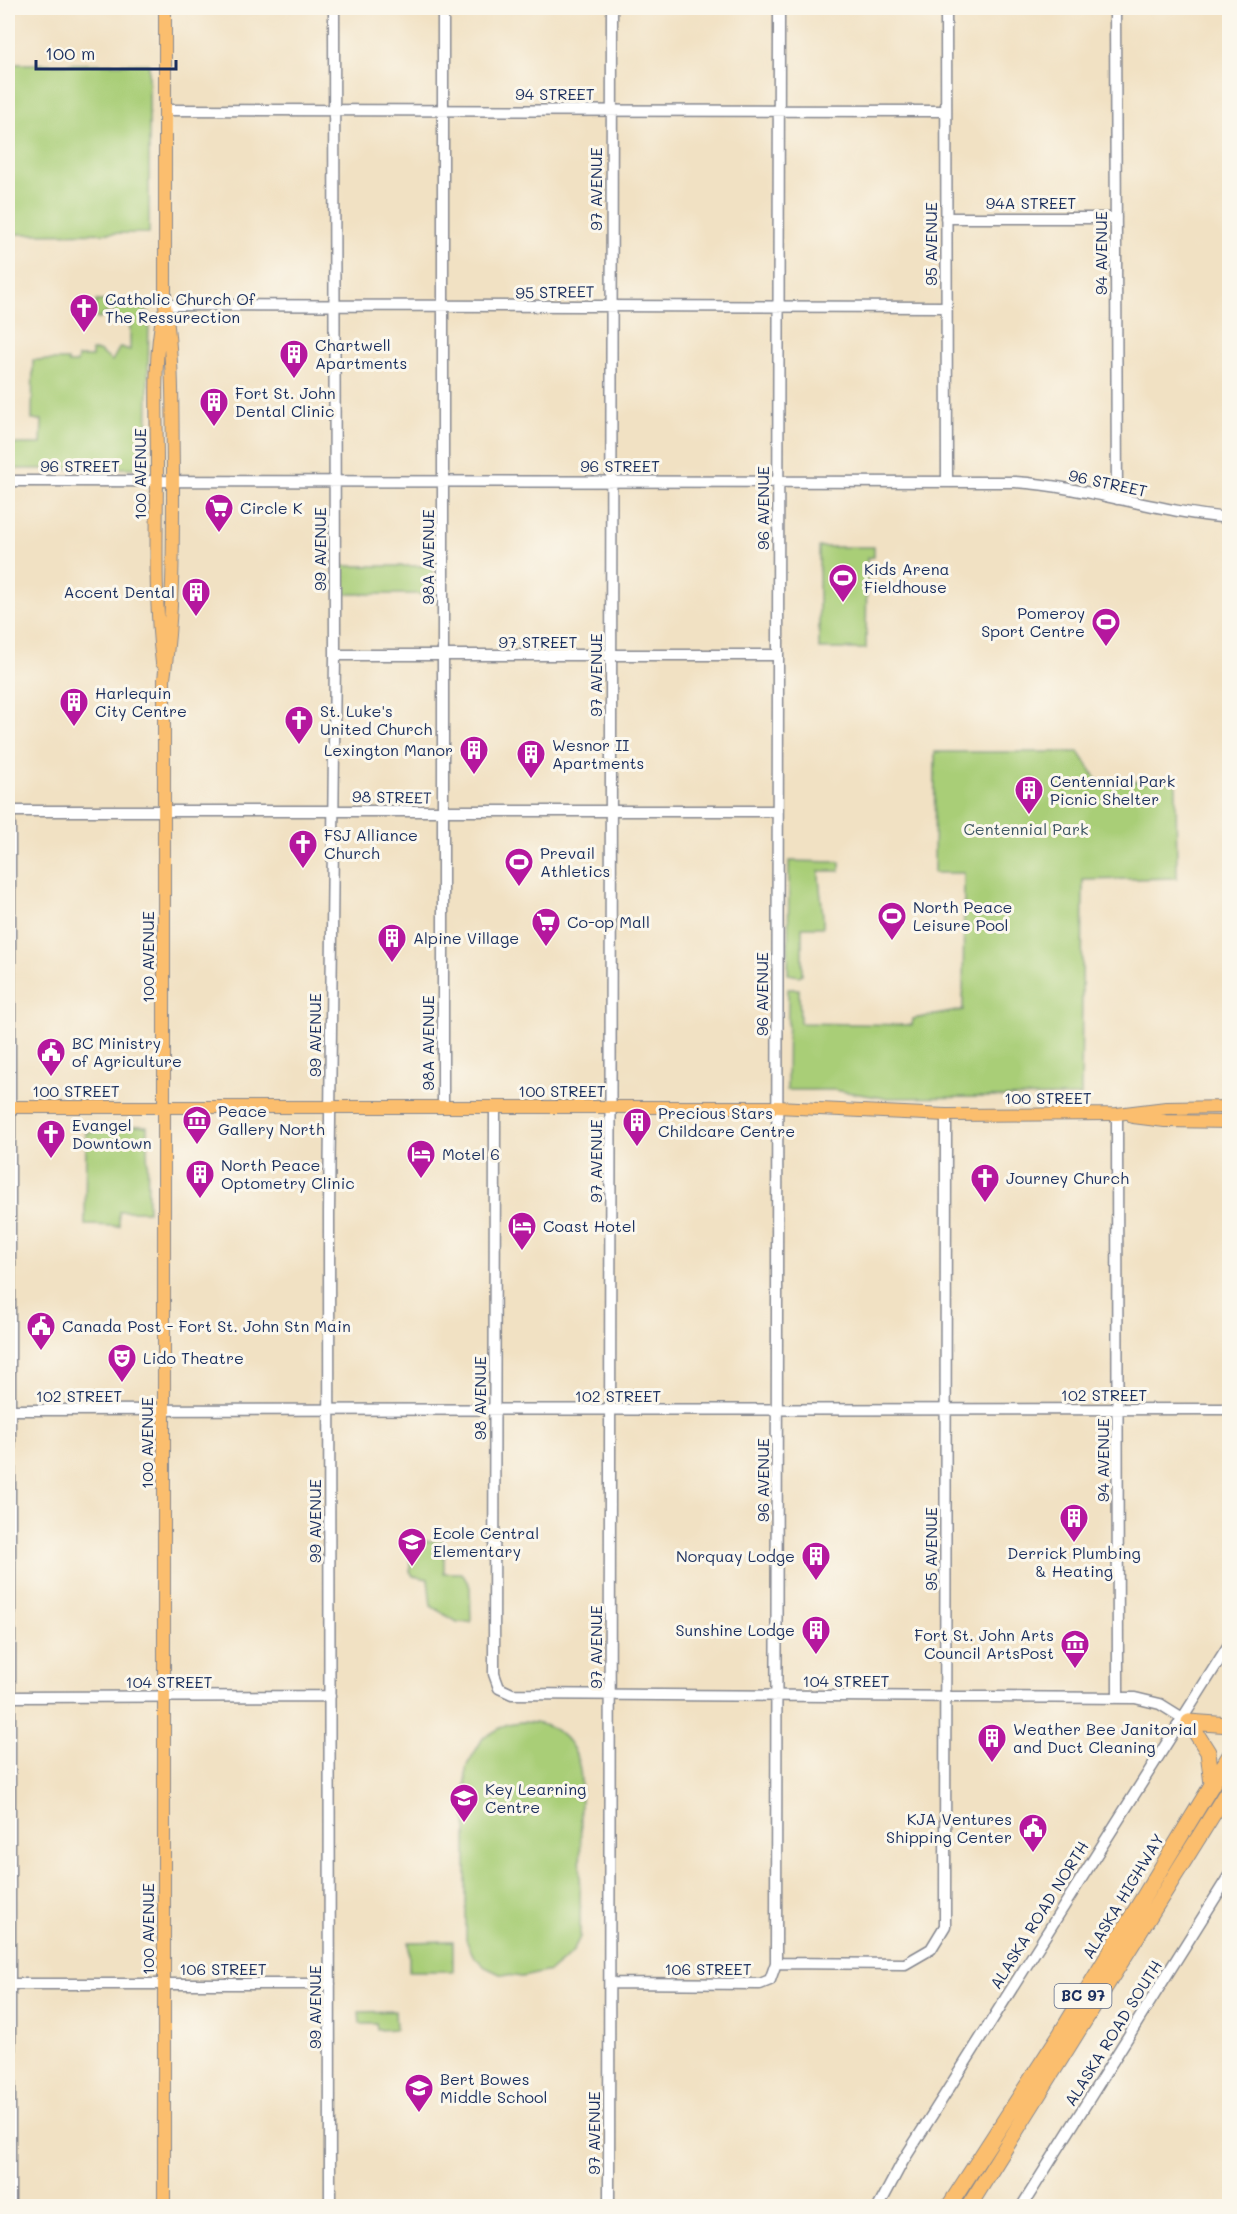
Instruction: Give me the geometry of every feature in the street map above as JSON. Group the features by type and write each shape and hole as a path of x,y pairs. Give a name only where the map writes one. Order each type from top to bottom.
{"highway":[{"path":"1185,1720 1230,1725"},
{"path":"1185,1720 1211,1740 1228,1762"},
{"path":"1185,1720 1208,1752 1212,1784"},
{"name":"ALASKA HIGHWAY","path":"949,2206 1061,2033 1212,1784 1228,1762"},
{"name":"ALASKA HIGHWAY","path":"969,2206 1230,1787"},
{"path":"1209,1820 1230,1804"}],"main road":[{"name":"100 AVENUE","path":"164,679 172,624 173,481 171,338 165,305 165,8"},
{"name":"100 AVENUE","path":"164,2206 164,679 157,623 157,481 158,338 165,305"},
{"name":"100 STREET","path":"9,1107 777,1107 946,1115 1117,1114 1166,1108 1230,1107"},
{"name":"100 STREET","path":"1117,1114 1165,1121 1230,1122"}],"street":[{"name":"99 AVENUE","path":"330,2206 329,1410 335,655 334,8"},
{"name":"98A AVENUE","path":"442,1107 443,8"},
{"name":"97 AVENUE","path":"609,2206 612,8"},
{"name":"96 AVENUE","path":"770,1980 776,1963 779,8"},
{"name":"95 AVENUE","path":"946,8 947,481"},
{"name":"94 AVENUE","path":"1115,8 1117,499"},
{"name":"94 STREET","path":"165,110 945,111"},
{"name":"94A STREET","path":"946,218 1116,218"},
{"name":"95 STREET","path":"165,305 443,308 946,307"},
{"name":"96 STREET","path":"8,481 947,481 1030,483 1170,511 1230,518"},
{"name":"97 STREET","path":"335,655 611,657 777,655"},
{"name":"98 STREET","path":"8,807 444,813 777,811"},
{"path":"8,807 10,2206"},
{"name":"98 AVENUE","path":"495,1107 494,1674 499,1688"},
{"name":"94 AVENUE","path":"1117,1114 1118,1698"},
{"name":"95 AVENUE","path":"776,1963 905,1964 931,1949 945,1926 946,1115"},
{"name":"102 STREET","path":"9,1410 1230,1409"},
{"name":"ALASKA ROAD NORTH","path":"879,2206 903,2161 1185,1720 1230,1643"},
{"name":"104 STREET","path":"499,1688 512,1694 1118,1698 1150,1700 1185,1720"},
{"name":"104 STREET","path":"9,1697 330,1696"},
{"name":"ALASKA ROAD SOUTH","path":"1022,2206 1230,1874"},
{"name":"106 STREET","path":"610,1983 760,1984 770,1980"},
{"name":"106 STREET","path":"9,1984 330,1984"}],"green space":[{"path":"9,64 149,64 149,233 9,234"},
{"path":"96,301 129,301 149,312 147,464 141,468 8,469 8,444 41,444 42,420 32,420 33,360 68,360 68,363 77,363 78,357 92,357 92,351 99,351 112,361 120,347 130,350 130,321 120,323 112,309 98,319 95,316"},
{"name":"Kids Arena Fieldhouse","path":"819,547 874,547 874,557 867,558 866,649 819,649"},
{"path":"341,566 432,566 432,594 341,594"},
{"name":"Centennial Park","path":"935,752 1079,752 1098,781 1176,782 1177,878 1083,880 1081,1096 884,1098 834,1090 787,1090 788,989 799,989 800,1023 912,1025 913,1019 963,1010 964,873 934,873"},
{"path":"789,861 840,862 840,871 819,871 823,927 802,927 802,974 799,976 788,974"},
{"path":"94,1126 147,1126 148,1211 119,1211 119,1226 85,1225 86,1132 94,1132"},
{"path":"410,1541 444,1541 444,1573 462,1573 470,1587 471,1622 457,1622 431,1606 428,1579 413,1576 410,1571"},
{"path":"521,1722 546,1726 564,1737 576,1755 581,1780 580,1937 572,1953 550,1971 522,1977 500,1974 485,1967 473,1955 466,1940 466,1767 483,1738 507,1724"},
{"path":"453,1941 453,1971 409,1971 409,1942"},
{"path":"395,2011 396,2029 377,2030 376,2024 360,2024 359,2012"}],"place":[{"name":"Catholic Church Of The Ressurection","path":"84,334"},
{"name":"Chartwell Apartments","path":"294,380"},
{"name":"Fort St. John Dental Clinic","path":"214,428"},
{"name":"Circle K","path":"219,534"},
{"name":"Kids Arena Fieldhouse","path":"843,604"},
{"name":"Accent Dental","path":"196,618"},
{"name":"Pomeroy Sport Centre","path":"1106,648"},
{"name":"Harlequin City Centre","path":"74,728"},
{"name":"St. Luke's United Church","path":"299,746"},
{"name":"Lexington Manor","path":"474,776"},
{"name":"Wesnor II Apartments","path":"531,780"},
{"name":"Centennial Park Picnic Shelter","path":"1029,816"},
{"name":"FSJ Alliance Church","path":"303,870"},
{"name":"Prevail Athletics","path":"519,888"},
{"name":"North Peace Leisure Pool","path":"892,942"},
{"name":"Co-op Mall","path":"546,948"},
{"name":"Alpine Village","path":"392,964"},
{"name":"BC Ministry of Agriculture","path":"51,1078"},
{"name":"Peace Gallery North","path":"197,1146"},
{"name":"Precious Stars Childcare Centre","path":"637,1148"},
{"name":"Evangel Downtown","path":"51,1160"},
{"name":"Motel 6","path":"421,1180"},
{"name":"North Peace Optometry Clinic","path":"200,1200"},
{"name":"Journey Church","path":"985,1204"},
{"name":"Coast Hotel","path":"522,1252"},
{"name":"Canada Post - Fort St. John Stn Main","path":"41,1352"},
{"name":"Lido Theatre","path":"122,1384"},
{"name":"Derrick Plumbing & Heating","path":"1074,1544"},
{"name":"Ecole Central Elementary","path":"412,1568"},
{"name":"Norquay Lodge","path":"816,1582"},
{"name":"Sunshine Lodge","path":"816,1656"},
{"name":"Fort St. John Arts Council ArtsPost","path":"1075,1670"},
{"name":"Weather Bee Janitorial and Duct Cleaning","path":"992,1764"},
{"name":"Key Learning Centre","path":"464,1824"},
{"name":"KJA Ventures Shipping Center","path":"1033,1854"},
{"name":"Bert Bowes Middle School","path":"419,2114"}]}
